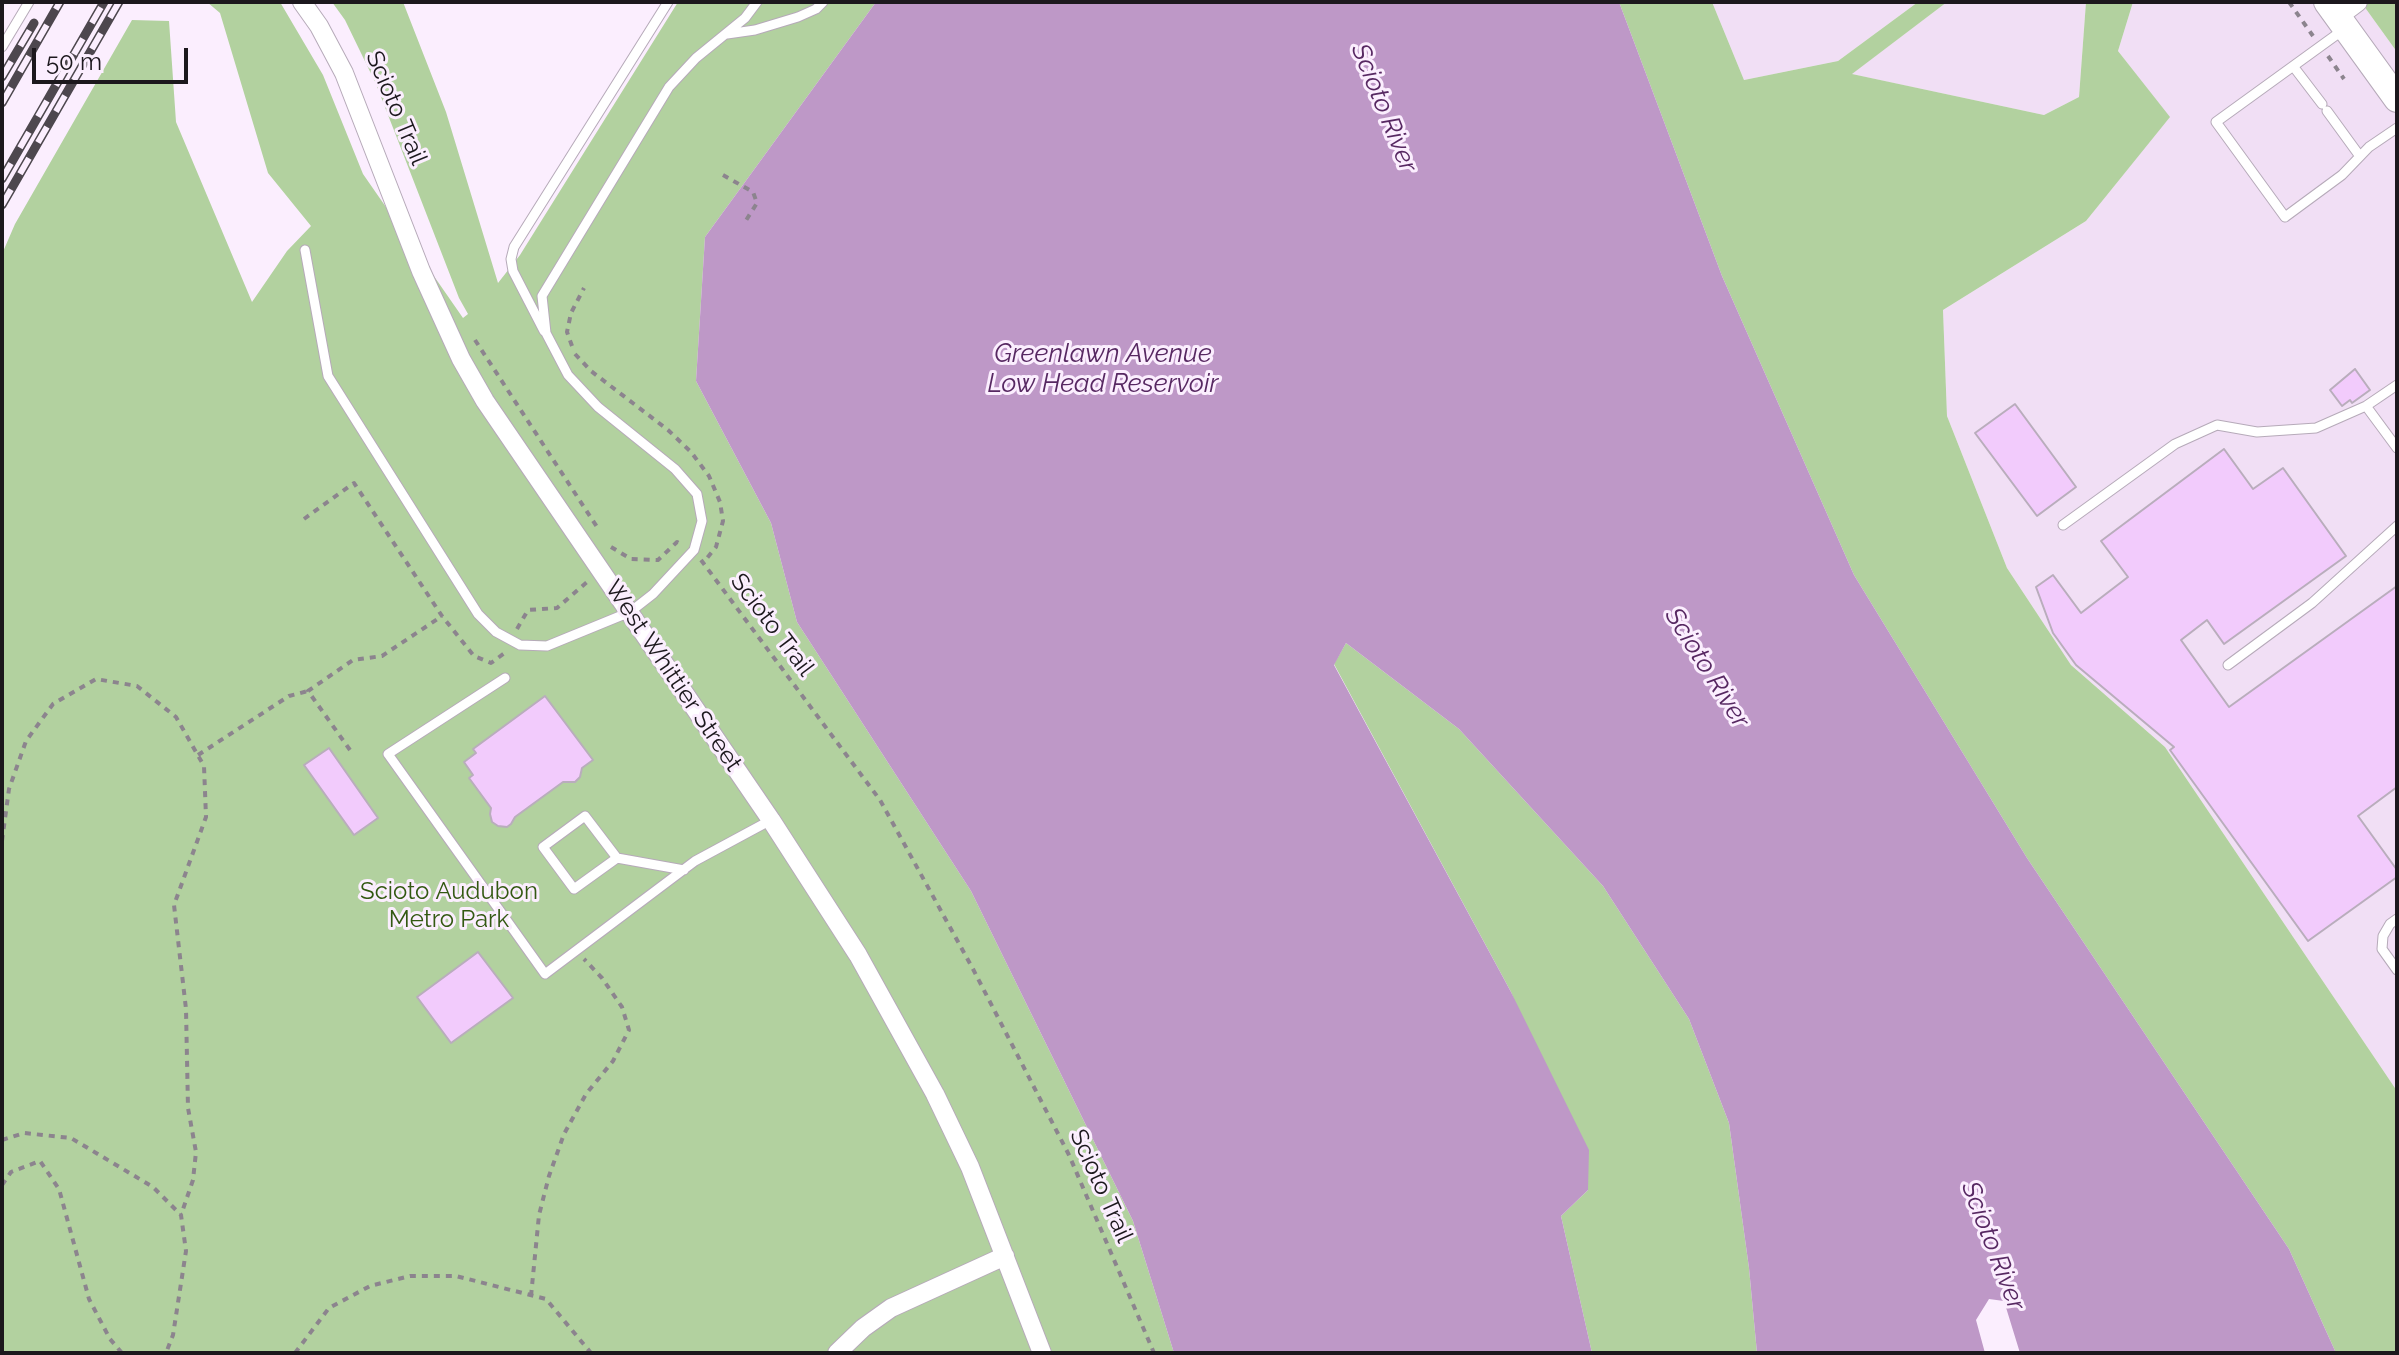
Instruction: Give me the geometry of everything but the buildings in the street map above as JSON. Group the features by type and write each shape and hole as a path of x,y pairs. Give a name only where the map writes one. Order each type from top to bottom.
{"main road":[{"path":"2342,12 2397,99"}],"street":[{"name":"West Whittier Street","path":"302,2 319,26 344,73 421,271 461,359 485,401 771,820 858,955 935,1094 970,1167 1042,1353"},
{"path":"837,1353 863,1328 891,1308 1005,1256"}],"lane":[{"path":"2,47 29,2"},
{"path":"305,250 328,376 478,614 496,632 520,645 547,646 630,612 653,594 694,550 702,521 697,494 675,469 598,407 568,375 513,271 511,259 514,247 668,2"},
{"path":"546,333 542,296 669,87 696,58 745,18 757,2"},
{"path":"727,34 755,30 798,17 816,9 823,2"},
{"path":"2342,12 2293,66 2216,122 2285,217 2342,175 2359,155 2397,128"},
{"path":"2293,66 2359,155"},
{"path":"2063,525 2175,444 2217,425 2257,432 2316,428 2366,406 2397,385"},
{"path":"2366,406 2397,448"},
{"path":"2228,665 2312,603 2397,526"},
{"path":"505,678 388,754 545,974 695,861 771,820"},
{"path":"617,858 574,889 543,847 585,816 617,858 684,870"},
{"path":"2397,919 2383,936 2382,949 2397,970"}],"path":[{"path":"723,175 753,192 757,203 745,222"},
{"path":"584,288 571,313 567,332 574,354 591,371 668,430 691,452 709,476 720,502 723,521 716,547 703,563"},
{"path":"470,331 612,550 631,559 658,560 677,542 694,550"},
{"name":"Scioto Trail","path":"694,550 880,800 973,969 1069,1155 1154,1353"},
{"path":"198,755 289,696 308,691 353,660 382,656 442,616"},
{"path":"2,841 9,789 26,741 53,704 96,679 137,686 176,717 204,766 206,817 174,905 186,1009 188,1108 196,1152 193,1180 181,1215 186,1251 173,1335 166,1353"},
{"path":"308,691 350,750"},
{"path":"531,1296 539,1215 564,1134 586,1094 613,1061 629,1030 622,1007 602,978 577,951"},
{"path":"2,1140 24,1133 71,1138 153,1187 181,1215"},
{"path":"2,1185 11,1172 40,1161 59,1189 89,1299 110,1339 122,1353"},
{"path":"295,1353 329,1308 370,1286 410,1276 456,1276 546,1299 591,1353"}],"shaded area":[{"path":"1712,2 1918,2 1838,61 1744,80"},
{"path":"1947,2 2086,2 2079,97 2044,115 1851,74"},
{"path":"2133,2 2361,2 2397,52 2397,1091 2165,747 2071,665 2007,568 1947,416 1943,310 2086,221 2169,117 2118,51"}],"green space":[{"name":"Scioto Audubon Metro Park","path":"207,2 280,2 323,75 363,174 463,318 468,314 459,298 376,84 345,20 332,2 403,2 446,112 498,283 520,255 678,2 876,2 705,237 696,381 771,523 797,622 971,891 1133,1221 1174,1353 2,1353 2,254 15,224 132,20 169,21 176,122 252,302 287,251 311,226 268,173 220,13"},
{"path":"1619,2 1712,2 1744,80 1838,61 1918,2 1947,2 1852,74 2044,115 2079,97 2086,2 2133,2 2118,51 2170,117 2086,221 1943,310 1947,416 2007,568 2071,665 2165,747 2397,1091 2397,1353 2336,1353 2289,1249 2027,858 1854,575 1722,276"},
{"path":"2361,2 2397,2 2397,52"},
{"path":"1346,643 1459,729 1603,886 1689,1019 1729,1123 1757,1353 1592,1353 1561,1216 1588,1190 1511,992 1334,664"}],"water":[{"name":"Greenlawn Avenue Low Head Reservoir","path":"876,2 1619,2 1722,276 1854,575 2027,858 2289,1249 2336,1353 2020,1353 2004,1301 1989,1299 1976,1320 1985,1353 1757,1353 1729,1123 1689,1019 1603,886 1459,729 1346,643 1334,665 1511,992 1589,1150 1588,1190 1561,1216 1592,1353 1174,1353 1133,1221 971,891 797,622 771,523 696,381 705,237"}],"railway":[{"path":"2,103 60,2"},
{"path":"2,179 104,2"},
{"path":"2,205 119,2"},
{"path":"2,77 34,23"}],"water label":[{"name":"Scioto River","path":"1384,108"},
{"name":"Scioto River","path":"1707,668"},
{"name":"Scioto River","path":"1993,1246"}]}
